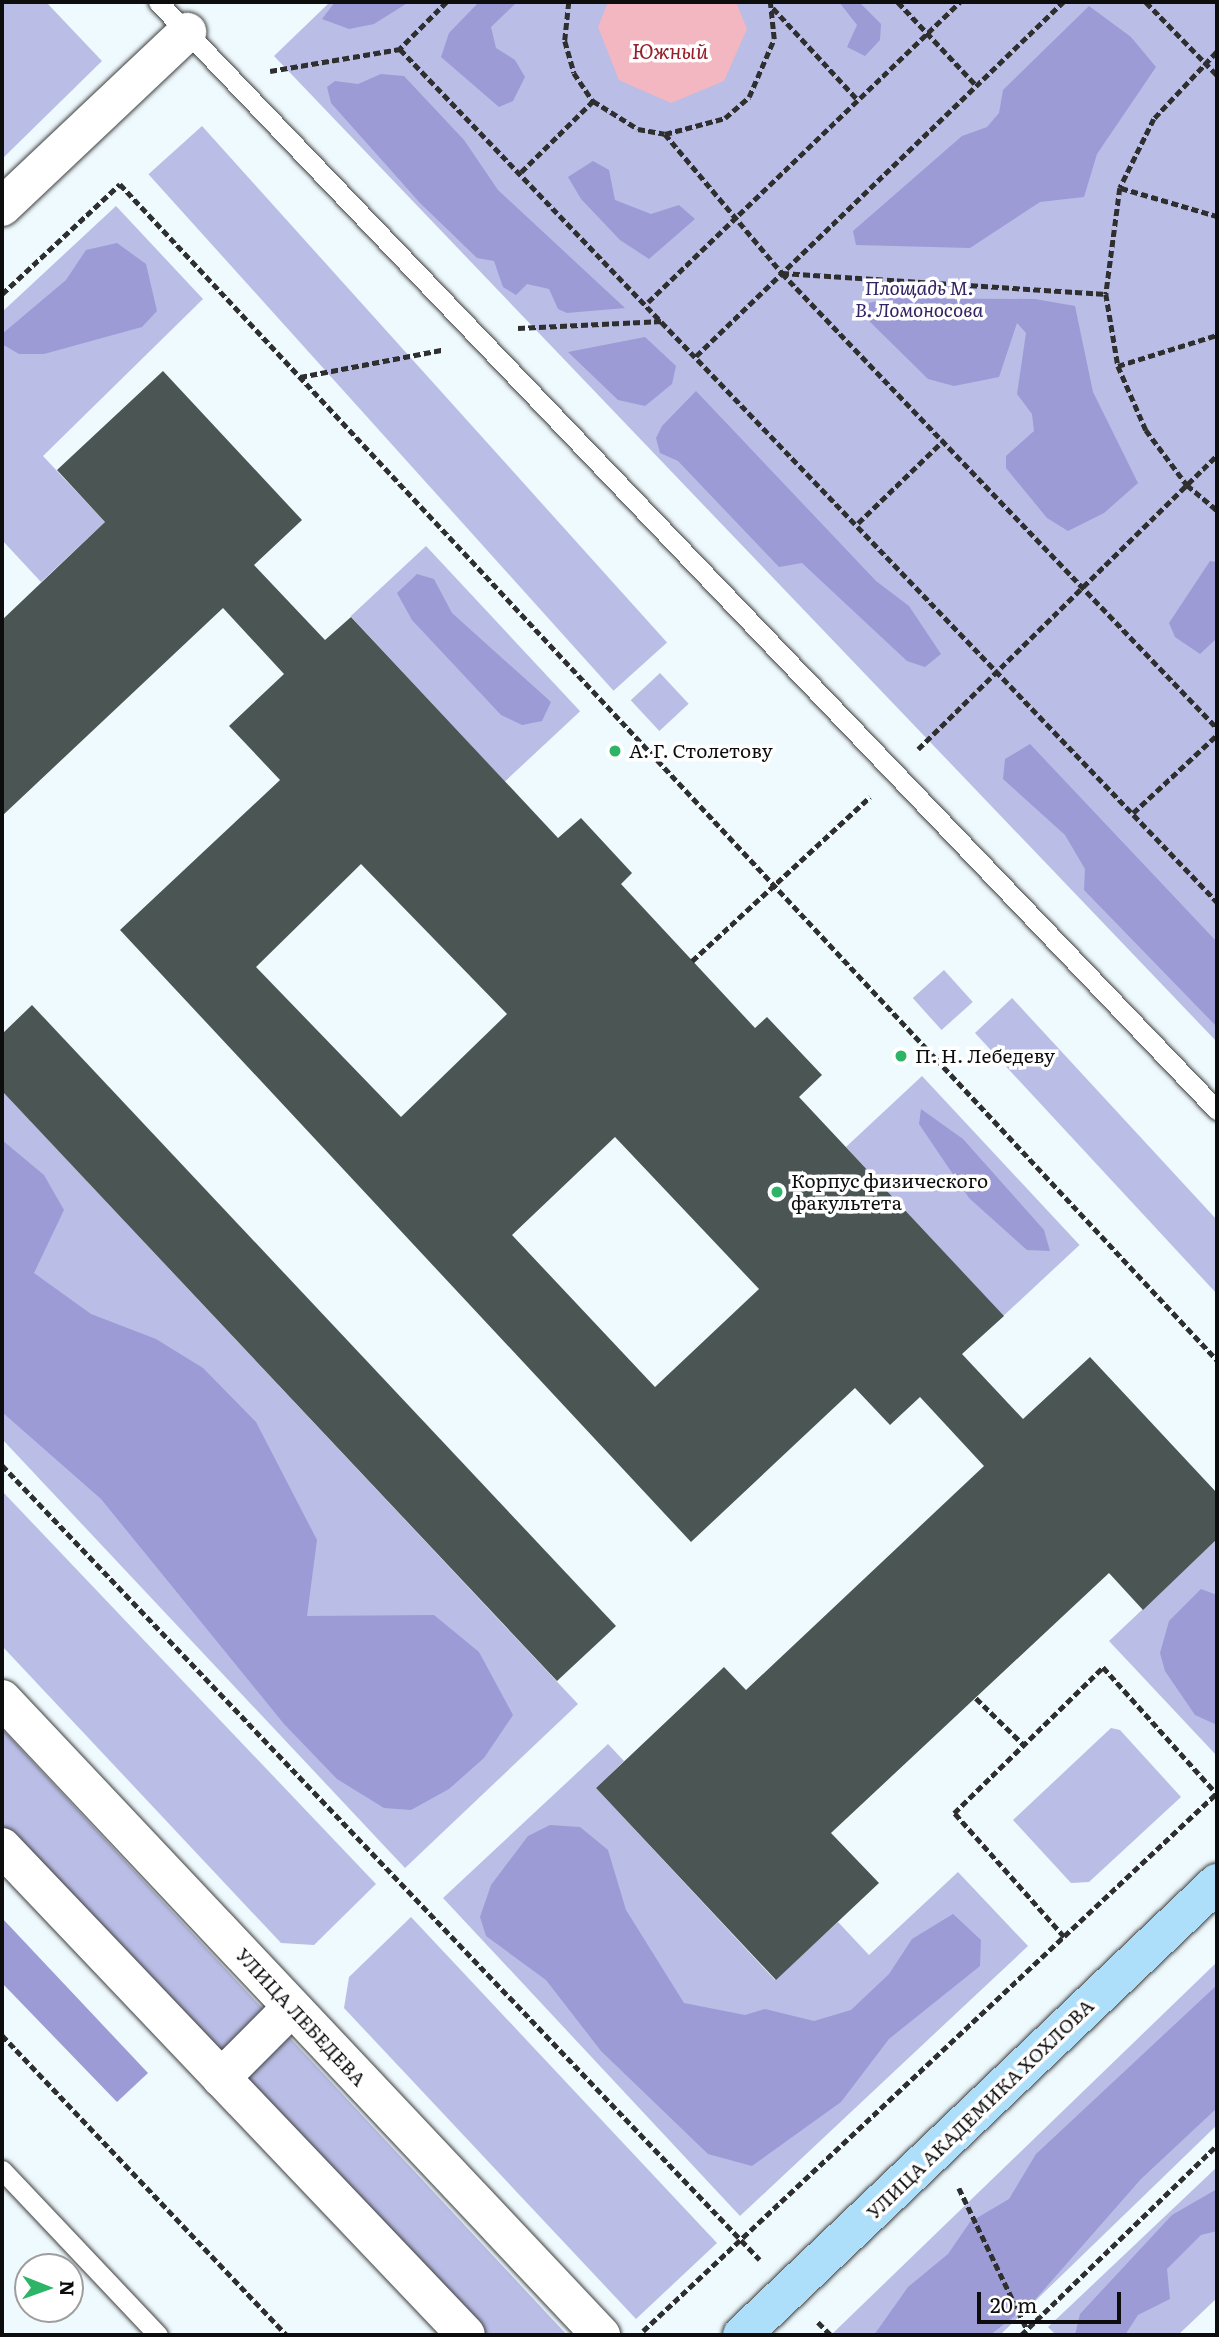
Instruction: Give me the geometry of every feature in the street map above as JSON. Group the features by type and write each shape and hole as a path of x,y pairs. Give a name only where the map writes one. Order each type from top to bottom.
{"street":[{"path":"2,207 187,32"},
{"name":"УЛИЦА ЛЕБЕДЕВА","path":"2,1699 601,2335"},
{"path":"2,1847 466,2335"},
{"name":"УЛИЦА АКАДЕМИКА ХОХЛОВА","path":"743,2335 1217,1883"},
{"path":"221,2078 292,2007"}],"lane":[{"path":"158,2 1217,1110"},
{"path":"2,2169 158,2335"}],"path":[{"path":"231,77 400,49 447,2"},
{"path":"569,2 565,41 574,73 593,101 638,129 665,134 725,118 750,97 774,39 771,4"},
{"path":"898,2 976,85"},
{"path":"648,302 960,2"},
{"path":"696,356 1063,2"},
{"path":"1146,2 1217,75"},
{"path":"771,4 858,100"},
{"path":"400,49 648,302 696,356 999,670 1217,902"},
{"path":"1217,52 1204,61 1154,119 1121,188 1106,294 1118,366 1146,430 1187,485 1217,510"},
{"path":"521,172 593,101"},
{"path":"665,134 782,273 1085,585 1217,728"},
{"path":"2,294 120,184 1217,1360"},
{"path":"1121,188 1217,216"},
{"path":"782,273 1106,294"},
{"path":"300,377 431,356 472,331 664,321"},
{"path":"1118,366 1217,335"},
{"path":"858,523 944,439"},
{"path":"692,961 777,888 1217,455"},
{"path":"1133,813 1217,735"},
{"path":"2,1465 831,2335"},
{"path":"639,2335 1217,1794 1103,1667 954,1813 1064,1937"},
{"path":"976,1698 1023,1744"},
{"path":"2,2035 287,2335"},
{"path":"1021,2335 1217,2145"},
{"path":"957,2182 1027,2329"}],"green space":[{"path":"2,2 46,2 102,61 2,159"},
{"name":"Площадь М. В. Ломоносова","path":"330,2 1217,2 1217,1042 274,56"},
{"path":"335,2 409,2 374,24 349,29 322,19"},
{"path":"479,2 517,2 491,27 496,48 515,60 525,77 513,101 499,107 441,57 449,33"},
{"path":"839,2 859,2 881,24 880,40 865,56 847,47 857,25"},
{"path":"1089,6 1131,37 1156,67 1097,154 1084,197 1040,202 970,248 856,245 853,231 962,136 987,127 999,113 1003,90"},
{"path":"381,74 404,76 464,140 498,190 625,308 567,313 558,309 549,289 527,284 516,295 503,287 494,261 477,258 420,203 331,103 327,87 335,81 358,84"},
{"path":"202,126 667,642 614,691 148,174"},
{"path":"593,161 609,170 615,200 651,214 679,205 695,219 649,259 620,240 581,199 568,177"},
{"path":"116,206 203,299 43,456 105,522 41,582 2,540 2,312"},
{"path":"117,243 146,264 157,311 142,327 44,354 19,354 2,344 2,334 66,280 86,250"},
{"path":"890,298 1035,299 1075,306 1093,392 1138,483 1104,513 1068,531 1047,518 1006,468 1006,456 1034,431 1032,414 1017,394 1026,333 1017,323 999,377 954,386 928,379 863,315 869,303"},
{"path":"645,337 676,366 672,384 645,406 618,400 568,352"},
{"path":"696,391 876,581 909,606 941,654 925,667 907,661 802,563 779,567 678,461 660,453 656,438 662,426"},
{"path":"426,546 580,711 505,782 351,616"},
{"path":"1210,561 1217,562 1217,638 1200,654 1175,637 1169,623"},
{"path":"417,574 434,579 452,613 551,702 542,721 522,725 501,715 412,620 397,593"},
{"path":"660,673 689,704 659,731 631,700"},
{"path":"1030,744 1217,942 1217,1027 1084,890 1085,869 1065,835 1003,779 1005,759"},
{"path":"944,970 973,1002 942,1030 913,998"},
{"path":"1012,998 1217,1220 1217,1294 975,1033"},
{"path":"922,1076 1080,1245 1003,1316 846,1147"},
{"path":"2,1091 578,1704 405,1868 2,1439"},
{"path":"921,1109 963,1139 1044,1230 1050,1251 1027,1250 969,1198 919,1124"},
{"path":"2,1140 44,1175 64,1210 34,1273 91,1314 156,1339 203,1368 256,1422 317,1540 307,1616 434,1615 479,1652 513,1715 484,1758 449,1789 411,1810 384,1808 337,1779 284,1724 101,1499 2,1412"},
{"path":"2,1491 376,1884 314,1945 281,1943 2,1646"},
{"path":"1217,1539 1217,1756 1109,1641"},
{"path":"1201,1589 1217,1595 1217,1725 1195,1715 1165,1671 1160,1653 1169,1621"},
{"path":"1111,1728 1120,1730 1181,1797 1089,1882 1071,1883 1013,1820"},
{"path":"2,1729 567,2335 478,2335 2,1824"},
{"path":"608,1744 624,1761 596,1788 775,1980 838,1922 869,1955 958,1872 1028,1946 740,2216 443,1898"},
{"path":"550,1825 580,1827 608,1850 626,1910 684,2003 745,2015 765,2009 814,2021 851,2010 889,1974 912,1939 953,1914 981,1940 980,1966 889,2039 841,2102 752,2166 708,2154 601,2051 546,1980 486,1936 480,1917 491,1885 528,1836"},
{"path":"411,1917 717,2243 636,2319 344,2008 349,1977"},
{"path":"2,1918 148,2073 117,2102 2,1983"},
{"path":"1217,1962 1217,2125 1000,2335 831,2335"},
{"path":"1217,1985 1217,2108 1141,2179 1033,2302 990,2335 874,2335 908,2287 948,2254 970,2222 1009,2199 1036,2154"},
{"path":"1217,2167 1217,2298 1178,2335 1056,2335 1048,2327"},
{"path":"1217,2189 1217,2231 1201,2235 1167,2269 1170,2299 1138,2315 1125,2335 1075,2335 1080,2314 1172,2215"}],"water":[{"name":"Южный","path":"608,2 736,2 747,29 724,81 671,103 619,80 598,27"}],"building":[{"name":"Корпус физического факультета","path":"163,371 302,520 254,565 325,640 351,617 558,838 581,818 632,873 621,884 755,1028 767,1017 822,1075 799,1097 1004,1316 962,1354 1023,1419 1090,1357 1217,1493 1217,1539 1143,1610 1109,1573 831,1833 879,1883 776,1980 596,1788 724,1667 746,1690 984,1466 920,1397 890,1425 855,1388 691,1542 120,930 280,780 229,726 284,674 223,608 2,816 2,620 105,522 57,470","holes":["361,864 507,1014 401,1117 256,967","615,1137 759,1289 655,1387 512,1235"]},
{"path":"32,1005 616,1626 557,1681 2,1091 2,1034"}],"place":[{"name":"А. Г. Столетову","path":"615,751"},
{"name":"П. Н. Лебедеву","path":"901,1056"},
{"name":"Корпус физического факультета","path":"777,1192"}]}
